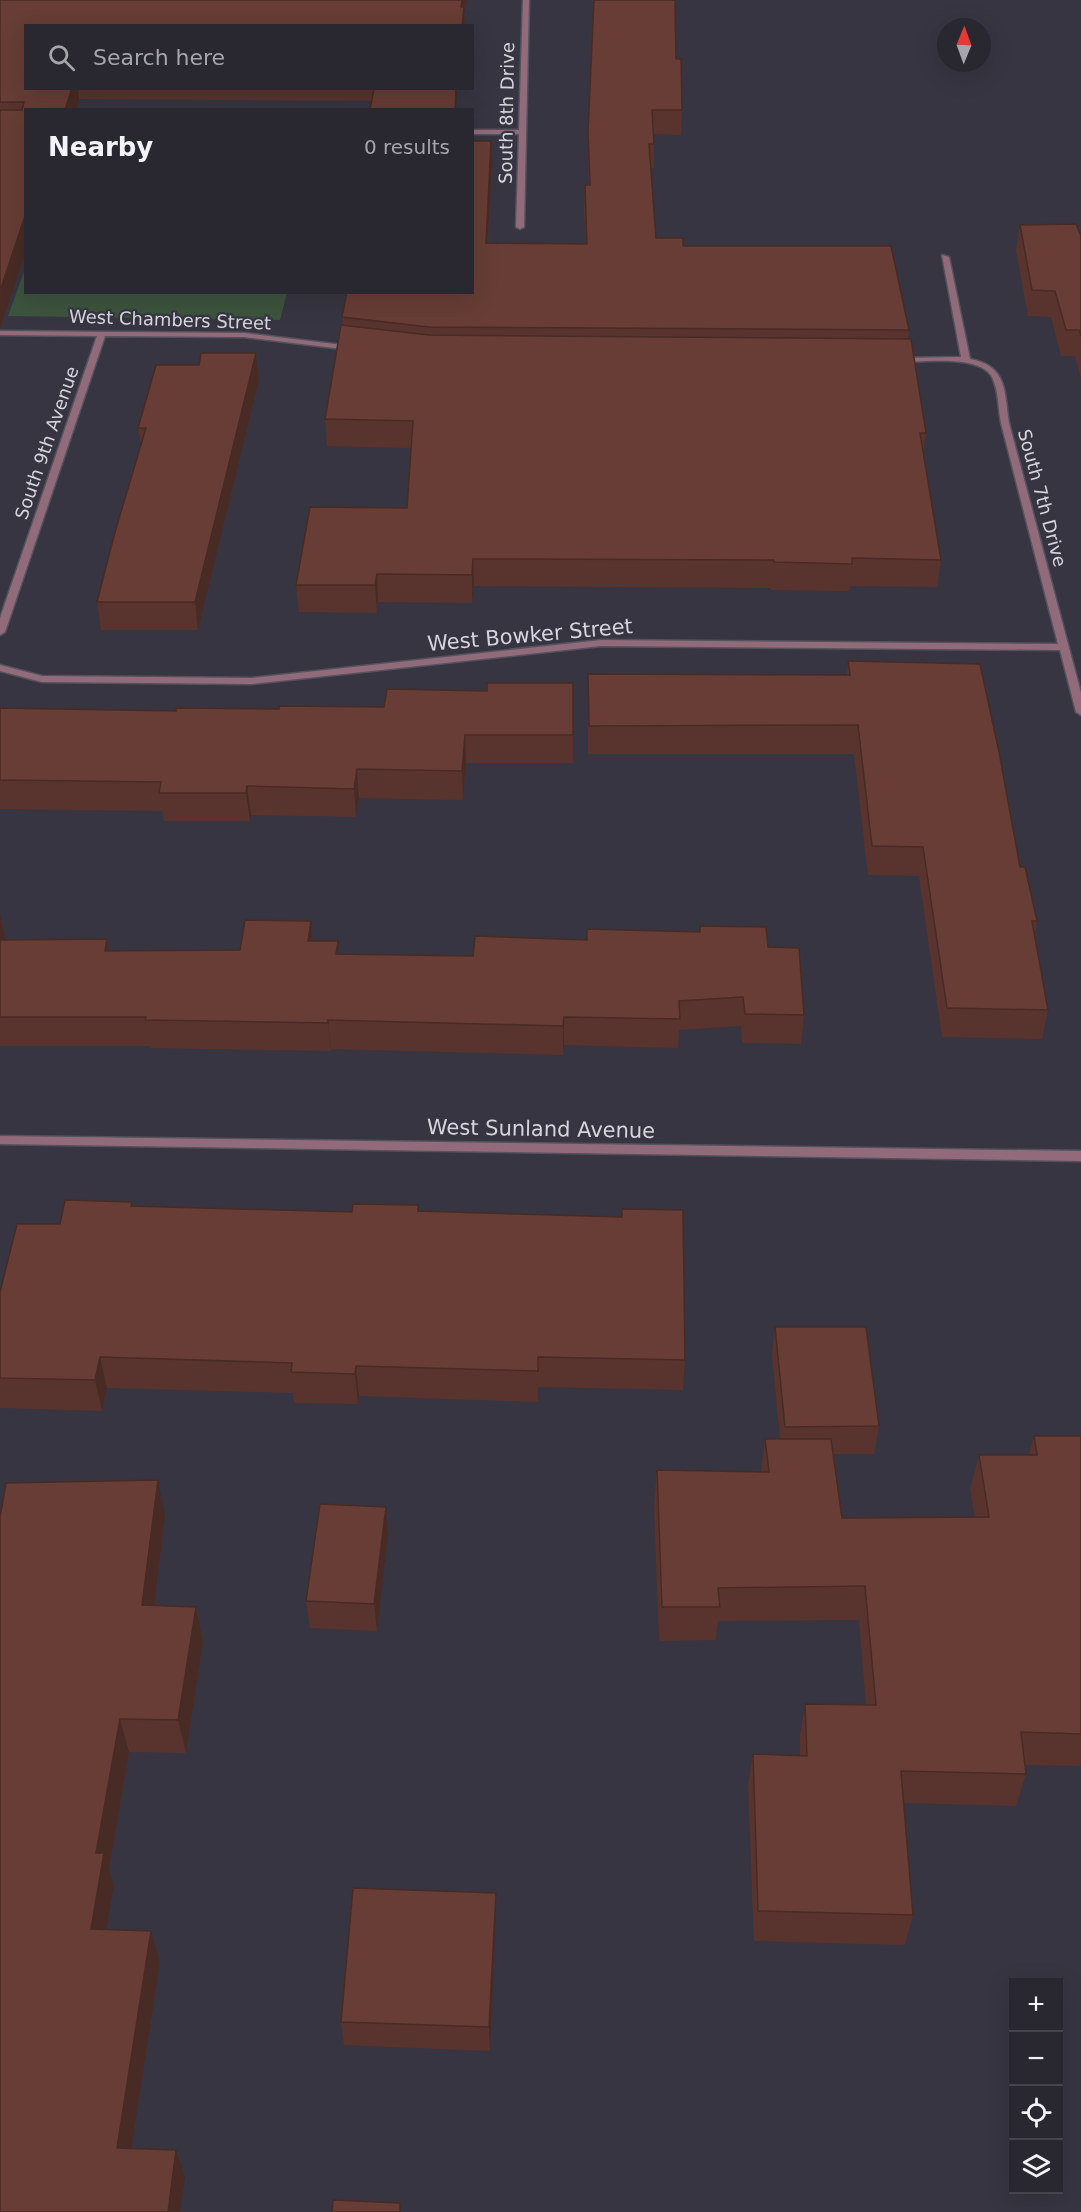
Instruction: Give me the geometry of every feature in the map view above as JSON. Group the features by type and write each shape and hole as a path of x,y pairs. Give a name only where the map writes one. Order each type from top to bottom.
{"street":[{"name":"South 8th Drive","path":"520,227 526,0"},
{"path":"474,132 521,132"},
{"path":"894,360 966,360 945,257"},
{"name":"West Chambers Street","path":"0,333 244,335 360,349"},
{"name":"South 9th Avenue","path":"0,632 102,334"},
{"name":"South 7th Drive","path":"966,360 986,366 996,376 1005,423 1081,712"},
{"name":"West Bowker Street","path":"0,668 42,679 252,681 601,643 1065,647"},
{"name":"West Sunland Avenue","path":"0,1140 1081,1156"}],"green space":[{"path":"24,272 24,294 287,294 280,320 8,316"}],"building":[{"path":"0,0 462,0 461,7 464,7 462,24 24,24 24,90 71,90 66,108 24,108 24,219 0,291 0,110 22,110 24,102 0,102"},
{"path":"594,0 675,0 676,59 681,59 682,110 652,110 654,144 649,144 656,238 683,238 683,246 891,246 909,330 429,327 342,317 347,294 474,294 474,141 491,141 486,243 587,244 585,185 590,185 588,132"},
{"path":"374,90 456,90 455,108 370,108"},
{"path":"1076,224 1081,236 1081,336 1079,330 1066,330 1055,291 1032,290 1020,225"},
{"path":"341,325 429,335 911,339 926,433 920,433 941,560 852,558 852,564 774,562 774,560 473,559 472,575 377,574 375,585 296,585 310,507 407,508 413,421 325,419"},
{"path":"201,353 256,353 195,602 97,602 146,428 138,428 156,365 199,365"},
{"path":"848,661 980,664 1020,867 1025,867 1037,921 1032,921 1048,1010 947,1008 923,847 872,846 858,725 589,726 588,674 850,675"},
{"path":"487,683 573,683 573,735 465,735 462,771 357,769 354,789 247,786 246,793 159,793 161,782 0,780 0,708 176,711 176,708 279,709 279,706 384,707 387,689 487,691"},
{"path":"245,920 311,921 308,941 338,941 336,954 473,956 475,936 587,940 587,929 700,932 700,926 766,927 768,947 799,948 804,1015 745,1014 743,997 679,1001 680,1019 564,1017 563,1026 328,1020 328,1023 145,1020 146,1017 0,1017 0,940 107,939 105,951 240,950"},
{"path":"65,1200 132,1202 131,1206 352,1212 353,1204 418,1205 418,1211 622,1217 622,1209 683,1210 685,1360 538,1357 538,1371 356,1366 355,1374 291,1372 292,1363 100,1357 95,1380 0,1378 0,1292 17,1224 60,1224"},
{"path":"775,1327 866,1327 879,1426 785,1427"},
{"path":"1034,1436 1081,1436 1081,1734 1021,1732 1026,1774 901,1771 913,1915 758,1911 753,1754 807,1756 805,1704 876,1705 865,1586 718,1588 720,1607 662,1607 657,1470 769,1472 765,1439 831,1439 842,1518 989,1517 979,1455 1037,1455"},
{"path":"158,1480 142,1605 196,1607 178,1720 120,1719 96,1853 104,1853 91,1929 151,1931 117,2148 176,2150 168,2212 0,2212 0,1517 6,1483"},
{"path":"320,1504 386,1507 374,1604 306,1601"},
{"path":"353,1888 496,1893 489,2027 341,2022"},
{"path":"333,2200 400,2203 400,2212 332,2212"}]}
